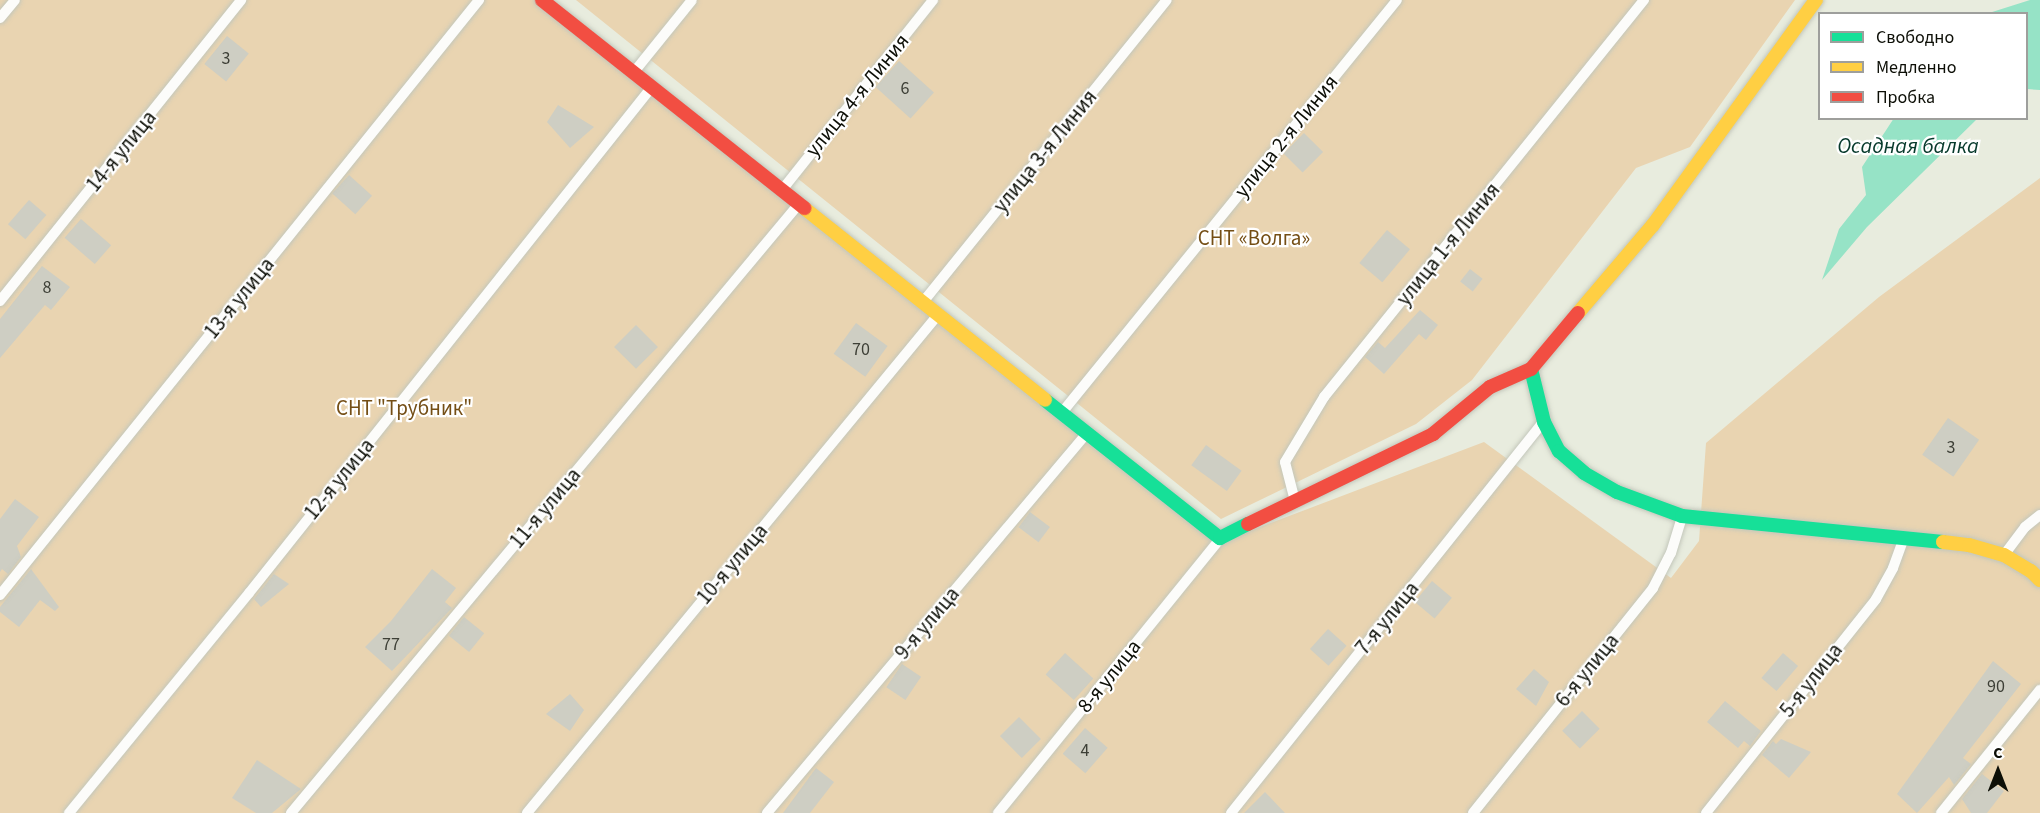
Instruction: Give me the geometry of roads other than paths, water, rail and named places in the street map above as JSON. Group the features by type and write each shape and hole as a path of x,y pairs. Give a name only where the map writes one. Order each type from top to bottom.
{"street":[{"path":"542,0 1220,538 1433,434 1490,387 1531,369 1653,225 1816,0"},
{"path":"1531,369 1544,422 1559,451 1584,472 1617,492 1682,516 1969,545 2004,555 2031,571 2040,580"}],"lane":[{"path":"0,18 15,0"},
{"name":"14-я улица","path":"0,301 241,0"},
{"name":"13-я улица","path":"0,595 478,0"},
{"path":"634,73 692,0"},
{"name":"улица 4-я Линия","path":"782,190 933,0"},
{"name":"улица 3-я Линия","path":"923,302 1167,0"},
{"name":"улица 2-я Линия","path":"1062,412 1397,0"},
{"name":"улица 1-я Линия","path":"1295,501 1285,462 1324,397 1644,0"},
{"name":"12-я улица","path":"69,813 249,593 652,87"},
{"name":"11-я улица","path":"291,813 799,204"},
{"name":"10-я улица","path":"527,813 938,314"},
{"name":"7-я улица","path":"1231,813 1544,422"},
{"name":"9-я улица","path":"767,813 1087,432"},
{"path":"2004,555 2025,527 2040,515"},
{"name":"6-я улица","path":"1473,813 1653,588 1671,553 1682,516"},
{"name":"8-я улица","path":"998,813 1220,538"},
{"name":"5-я улица","path":"1706,813 1876,599 1893,568 1903,539"},
{"path":"1941,813 2040,690"}],"water":[{"path":"2030,0 2040,0 2040,90 2028,89 2028,12 1992,12"},
{"name":"Осадная балка","path":"1893,120 1976,120 1867,227 1822,280 1839,229 1866,195 1862,167"}],"park label":[{"name":"СНТ «Волга»","path":"1254,238"},
{"name":"СНТ \"Трубник\"","path":"404,408"}]}
